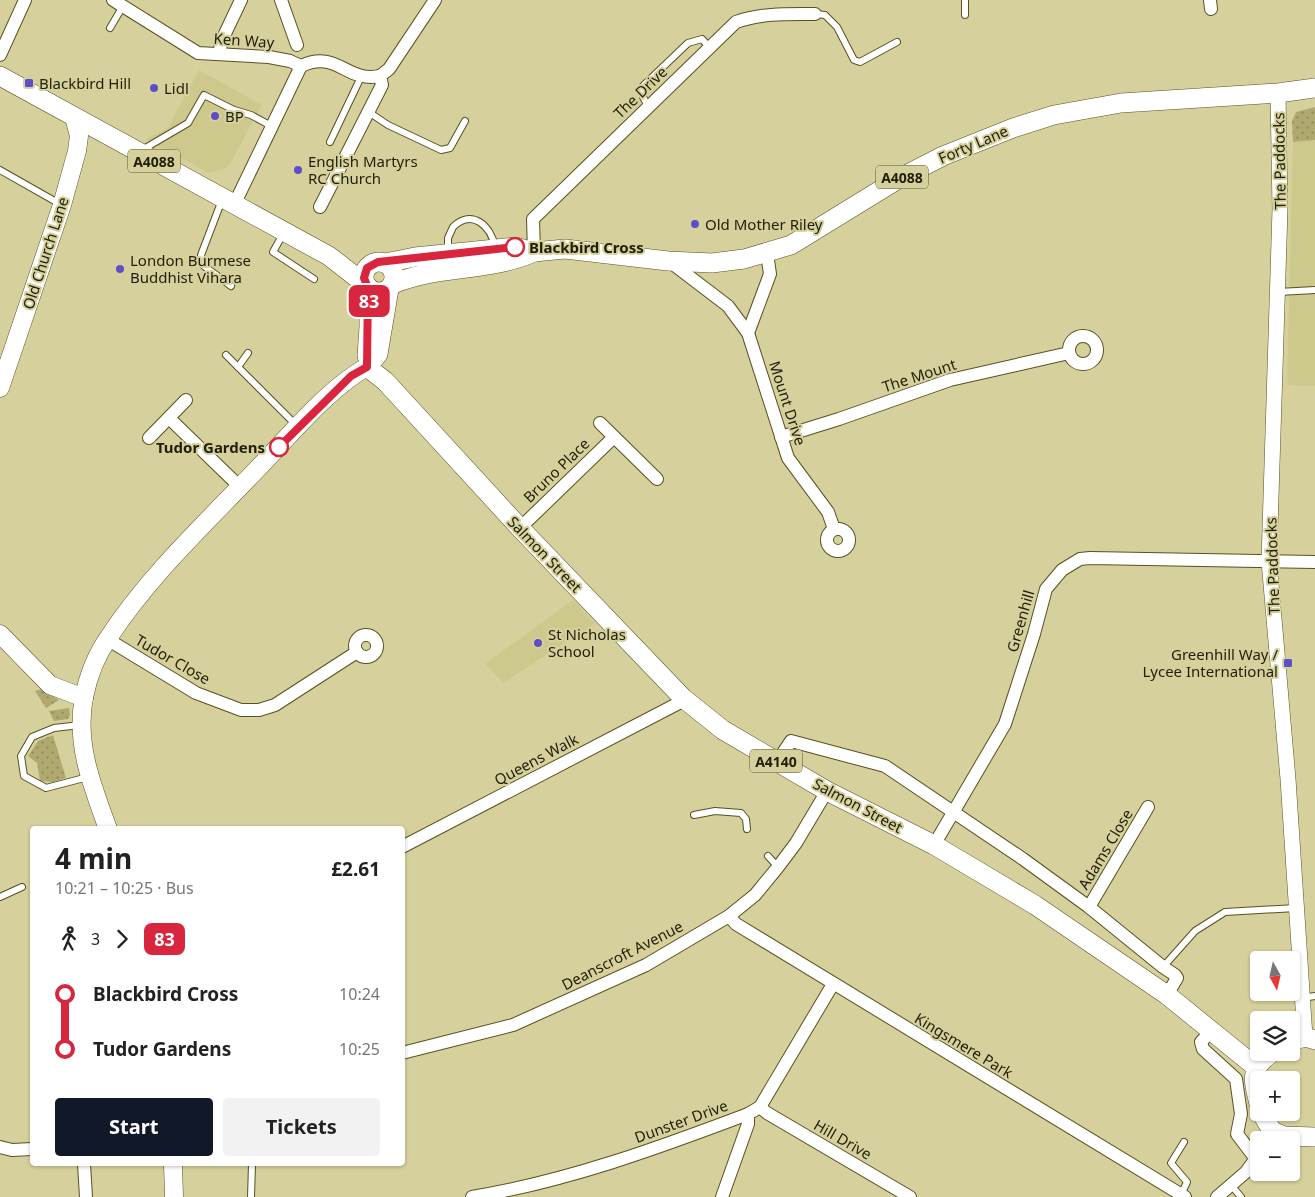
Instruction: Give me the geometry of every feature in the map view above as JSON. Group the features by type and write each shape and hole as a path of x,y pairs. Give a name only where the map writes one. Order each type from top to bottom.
{"main road":[{"name":"A4088","path":"0,76 283,233 329,256 367,286"},
{"name":"Forty Lane","path":"391,286 425,273 515,260 534,252 565,249 712,263 766,254 798,240 900,178 943,156 1012,128 1054,116 1121,103 1278,93 1315,88"},
{"name":"Old Church Lane","path":"0,388 62,205 78,144 78,131 74,117"},
{"name":"Forty Lane","path":"378,264 415,257 515,247 534,252"},
{"name":"A4088","path":"329,256 378,264"},
{"path":"107,826 88,778 82,747 81,725 84,698 89,679 107,640 152,578 298,427 351,376 367,367 378,354 393,272 378,264 365,273 367,286 367,367"},
{"path":"367,286 378,292 391,286"},
{"name":"Salmon Street","path":"367,367 386,381 520,528 683,698 723,730 827,791 934,845 1035,905 1167,994 1256,1067"},
{"path":"0,634 50,685 84,698"},
{"path":"1255,1071 1261,1061"},
{"path":"1300,1137 1315,1137"},
{"path":"173,1166 174,1197"}],"street":[{"path":"0,55 25,0"},
{"path":"219,54 222,40 241,0"},
{"path":"280,0 297,45"},
{"path":"228,202 273,127 301,66 313,61 327,60 361,77 380,76 389,69 434,0"},
{"name":"Ken Way","path":"118,3 198,53 269,57 290,61 301,66"},
{"name":"The Drive","path":"534,252 533,219 736,22 749,17 815,14"},
{"path":"320,207 367,111 382,86 380,76"},
{"name":"The Paddocks","path":"1278,93 1280,209 1269,561 1296,908 1309,997 1304,1040"},
{"path":"748,333 770,274 766,254"},
{"name":"Mount Drive","path":"668,260 728,306 748,333 788,458 828,512 834,529"},
{"name":"The Mount","path":"781,437 950,380 1069,353"},
{"path":"150,438 186,400"},
{"path":"169,418 240,488"},
{"name":"Bruno Place","path":"600,423 657,480"},
{"name":"Bruno Place","path":"520,528 614,437"},
{"name":"Greenhill","path":"934,845 952,811 1005,724 1034,634 1046,589 1062,570 1080,559 1090,558 1315,562"},
{"name":"Tudor Close","path":"107,640 196,693 240,710 259,710 275,705 357,652"},
{"name":"Queens Walk","path":"405,845 676,704 683,698"},
{"path":"777,762 791,741 885,766 1023,859 1089,907 1163,967 1177,976 1167,994"},
{"name":"Deanscroft Avenue","path":"405,1052 504,1027 531,1017 646,965 729,916 754,895 778,867 796,843 827,791"},
{"name":"Adams Close","path":"1089,907 1148,807"},
{"name":"Kingsmere Park","path":"729,916 736,924 833,984 1183,1196"},
{"name":"Dunster Drive","path":"472,1197 490,1196 645,1153 748,1114 760,1107 833,984"},
{"path":"1211,1031 1201,1042 1203,1049 1236,1079 1241,1114 1237,1134 1250,1148"},
{"name":"Hill Drive","path":"760,1107 767,1113 910,1197"},
{"path":"722,1197 748,1124 748,1114"},
{"path":"0,1147 12,1150 30,1149"},
{"path":"1217,1197 1250,1165"},
{"path":"84,1166 86,1197"}],"lane":[{"path":"965,0 965,15"},
{"path":"110,28 118,3"},
{"path":"815,14 825,15 837,27 854,60 860,62 898,42"},
{"path":"648,106 643,97 643,86 682,49 696,40 702,40 709,48"},
{"path":"330,142 361,77"},
{"path":"138,152 188,123 204,95 234,110 251,114 273,127"},
{"path":"367,111 388,125 441,150 450,148 465,121"},
{"path":"0,170 62,205"},
{"path":"228,202 201,255 204,266 231,286"},
{"path":"448,254 448,238 453,227 472,220 479,220 486,225 494,239 496,249"},
{"path":"283,233 274,252 314,279"},
{"path":"1277,292 1315,290"},
{"path":"238,367 248,353"},
{"path":"226,355 298,427"},
{"path":"81,725 54,728 32,737 21,756 24,776 46,788 88,778"},
{"path":"694,815 715,811 742,814 746,819 746,829"},
{"path":"768,856 778,867"},
{"path":"0,897 22,887"},
{"path":"1163,967 1194,931 1225,912 1296,908"},
{"path":"1183,1196 1187,1182 1171,1163 1184,1142"},
{"path":"251,1197 252,1166"},
{"path":"1231,1185 1241,1197"}],"shaded area":[{"name":"BP","path":"199,70 262,105 228,167 209,173 146,139 167,129"},
{"path":"1315,107 1315,140 1293,142 1292,121 1296,112"},
{"path":"1315,140 1315,386 1287,385 1293,142"},
{"name":"St Nicholas School","path":"573,600 595,623 503,683 485,664"},
{"path":"42,689 59,700 46,708 35,691"},
{"path":"69,708 70,715 68,719 54,721 49,711"},
{"path":"53,735 66,778 53,782 40,781 37,763 28,756 38,741"}],"bus line":[{"name":"83","path":"279,447 351,376 367,367 368,288 364,278 367,268 378,262 385,264 415,257 515,247"}],"place":[{"name":"Blackbird Hill","path":"29,83"},
{"name":"Lidl","path":"154,88"},
{"name":"BP","path":"215,116"},
{"name":"English Martyrs RC Church","path":"298,170"},
{"name":"Old Mother Riley","path":"695,224"},
{"name":"Blackbird Cross","path":"515,247"},
{"name":"London Burmese Buddhist Vihara","path":"120,269"},
{"name":"Tudor Gardens","path":"279,447"},
{"name":"St Nicholas School","path":"538,643"},
{"name":"Greenhill Way / Lycee International","path":"1288,663"}]}
